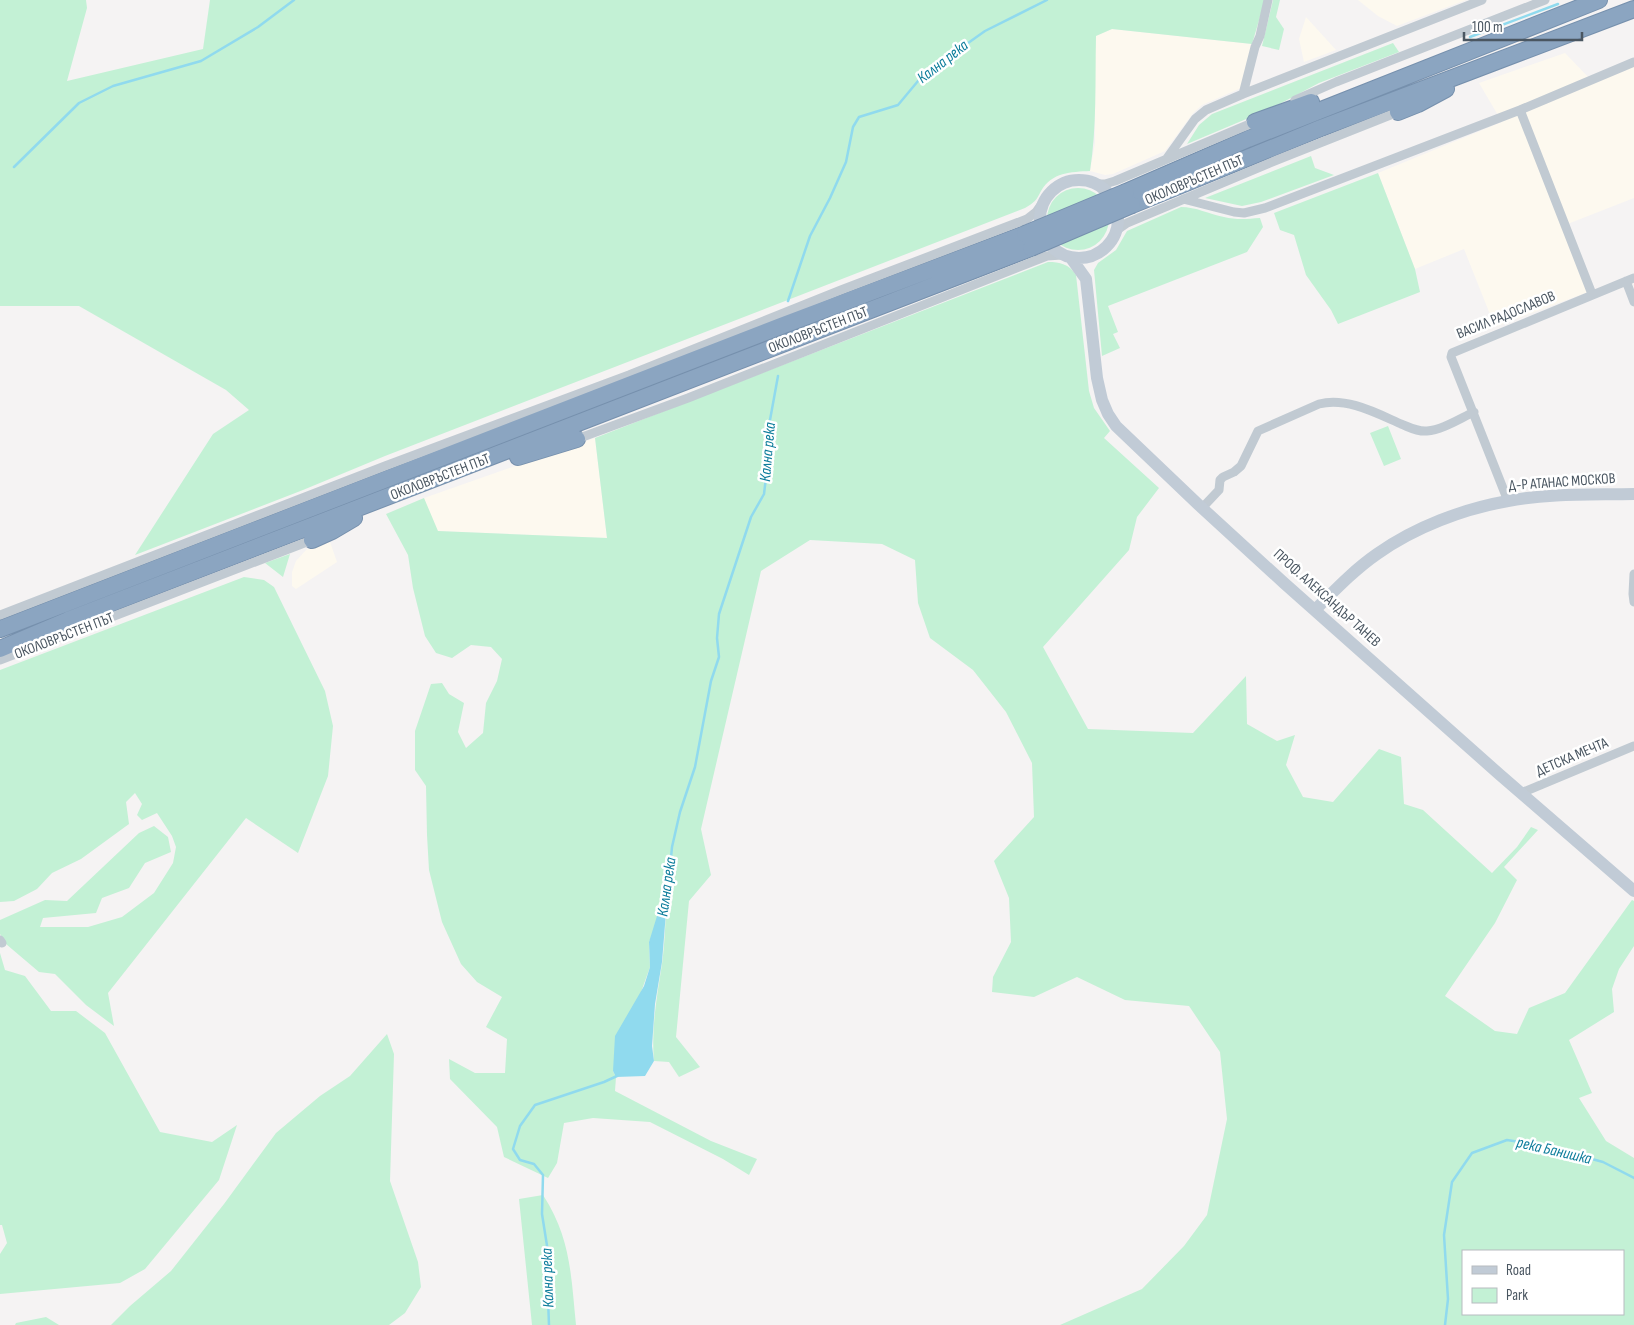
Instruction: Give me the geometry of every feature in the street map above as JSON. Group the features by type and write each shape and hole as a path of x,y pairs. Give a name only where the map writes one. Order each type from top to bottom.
{"highway":[{"name":"ОКОЛОВРЪСТЕН ПЪТ","path":"1129,198 1248,139 1599,0"},
{"name":"ОКОЛОВРЪСТЕН ПЪТ","path":"0,648 392,496 1028,241 1129,198 1634,9"},
{"path":"1398,112 1418,104 1506,58"},
{"path":"1255,122 1342,91 1431,67"},
{"name":"ОКОЛОВРЪСТЕН ПЪТ","path":"0,629 692,360 1028,241"},
{"path":"652,366 692,360"},
{"path":"557,413 594,389"},
{"path":"452,472 490,466 577,439"},
{"path":"312,540 332,531 392,496"},
{"path":"0,621 64,604"},
{"path":"0,655 33,635"}],"street":[{"path":"1243,94 1255,47 1260,36 1268,0"},
{"path":"1067,256 1048,244 1041,228 1040,219 1044,202 1052,190 1064,183 1078,180 1105,184 1115,181 1255,122 1320,88 1545,0"},
{"path":"1164,160 1169,156 1195,119 1206,110 1479,1"},
{"path":"1183,199 1234,212 1255,211 1520,110 1634,62"},
{"path":"1520,110 1592,294"},
{"path":"1117,230 1126,223 1183,199 1398,112"},
{"path":"577,439 688,398 1047,256 1087,257 1095,255 1111,242 1117,230 1118,217 1115,204 1108,193 1098,184"},
{"name":"ОКОЛОВРЪСТЕН ПЪТ","path":"0,615 385,466 594,389 1027,219 1044,202"},
{"name":"ПРОФ. АЛЕКСАНДЪР ТАНЕВ","path":"1086,279 1095,255"},
{"name":"ПРОФ. АЛЕКСАНДЪР ТАНЕВ","path":"1067,256 1079,267 1086,279 1097,378 1102,400 1108,414 1126,436 1315,610 1634,891"},
{"path":"1630,279 1634,302"},
{"name":"ВАСИЛ РАДОСЛАВОВ","path":"1508,501 1452,357 1453,351 1630,279"},
{"path":"1202,508 1219,490 1220,480 1241,466 1258,431 1319,404 1343,402 1419,431 1433,430 1474,412"},
{"name":"Д-Р АТАНАС МОСКОВ","path":"1315,610 1360,566 1400,540 1457,514 1508,501 1529,498 1634,494"},
{"name":"ОКОЛОВРЪСТЕН ПЪТ","path":"0,660 312,540"},
{"path":"1634,574 1632,594 1634,602"},
{"name":"ДЕТСКА МЕЧТА","path":"1521,793 1634,746"}],"shaded area":[{"path":"1358,0 1466,0 1397,26 1378,16"},
{"path":"1306,17 1336,50 1304,62 1299,39"},
{"path":"1112,29 1252,44 1241,88 1202,105 1193,113 1165,151 1113,174 1105,175 1090,171 1095,143 1095,36"},
{"path":"1565,53 1591,80 1634,62 1634,198 1565,225 1588,292 1495,327 1464,249 1415,269 1378,173 1502,122 1479,83"},
{"path":"595,438 607,538 437,531 424,498"},
{"path":"329,539 337,562 296,589 292,586 292,572 296,561 306,550"}],"green space":[{"path":"0,0 86,0 87,8 67,81 203,49 210,0 1265,0 1252,44 1112,29 1096,36 1095,121 1090,171 1062,174 1056,177 1045,185 1035,201 1025,208 135,555 213,434 249,410 226,390 79,306 0,306"},
{"path":"1273,0 1280,0 1276,17 1284,29 1279,50 1262,46"},
{"path":"1393,43 1399,52 1319,83 1270,109 1187,144 1199,125 1212,114"},
{"path":"1311,156 1315,168 1334,175 1261,202 1242,206 1205,198"},
{"path":"1378,173 1415,269 1420,292 1338,324 1331,310 1306,275 1294,235 1280,230 1274,213"},
{"path":"1078,188 1095,193 1100,197 1104,202 1109,219 1104,236 1100,241 1095,245 1078,250 1061,245 1056,241 1052,236 1047,219 1052,202 1056,197 1061,193"},
{"path":"1181,207 1233,219 1260,218 1263,227 1247,252 1108,306 1118,332 1113,334 1120,348 1102,356 1094,270 1098,263 1116,250 1127,231"},
{"path":"1048,262 1060,263 1070,268 1076,275 1089,391 1094,408 1110,431 1104,438 1159,488 1137,517 1129,550 1043,647 1088,729 1193,733 1246,676 1247,724 1277,741 1295,735 1286,765 1303,797 1333,802 1379,749 1401,757 1404,804 1423,810 1492,873 1517,847 1531,827 1538,830 1504,867 1517,880 1495,923 1445,996 1495,1031 1517,1034 1529,1008 1565,993 1632,900 1634,901 1634,946 1619,969 1612,989 1614,1012 1569,1040 1592,1093 1579,1098 1606,1141 1634,1158 1634,1325 1060,1325 1142,1289 1184,1246 1207,1215 1227,1119 1220,1052 1189,1006 1125,1000 1077,977 1034,997 992,992 993,977 1011,942 1009,898 994,861 1034,817 1032,763 1006,712 973,670 930,638 918,603 915,560 882,544 810,540 761,571 701,829 711,875 689,901 676,1037 700,1067 679,1077 669,1062 654,1061 654,1024 663,956 667,902 649,942 650,967 613,1071 616,1077 615,1091 711,1141 757,1159 749,1175 723,1159 650,1122 593,1118 564,1123 557,1163 548,1178 504,1157 497,1127 450,1079 449,1059 475,1073 505,1073 507,1039 486,1027 502,997 477,982 461,964 442,922 429,870 426,786 415,770 415,731 431,684 442,683 449,694 464,703 458,732 466,748 483,733 486,703 497,681 502,659 491,647 471,645 452,658 436,653 425,636 413,588 408,555 386,514 424,498 438,531 607,538 595,438"},
{"path":"1388,426 1401,459 1384,466 1370,433"},
{"path":"290,554 283,577 265,563"},
{"path":"244,577 264,580 274,587 325,691 333,726 328,776 298,853 246,818 108,993 114,1026 86,1005 55,974 39,972 6,944 0,934 0,920 45,900 67,901 139,833 154,826 168,837 171,852 145,863 129,888 102,898 96,913 43,918 40,927 88,927 122,917 154,893 173,863 176,847 172,836 157,813 142,820 137,815 142,804 135,793 126,802 129,824 81,859 52,873 37,889 14,901 0,902 0,670"},
{"path":"0,953 5,970 25,976 51,1011 76,1011 105,1033 160,1132 212,1142 237,1125 219,1180 145,1269 120,1283 0,1294 0,1254 7,1243 2,1225 0,1225"},
{"path":"387,1034 394,1054 390,1181 418,1262 421,1287 405,1313 389,1325 111,1325 171,1271 224,1204 276,1133 320,1096 350,1076"},
{"path":"543,1195 552,1211 564,1242 571,1274 576,1325 532,1325 519,1199"},
{"path":"46,1317 59,1325 15,1325 16,1323"}],"water":[{"path":"667,900 662,962 655,1004 652,1046 654,1061 645,1076 616,1077 613,1071 615,1036 644,986 650,967 649,942 657,916"}],"waterway":[{"path":"14,167 79,103 113,86 201,61 258,27 294,0"},
{"name":"Кална река","path":"788,301 810,236 846,162 853,127 859,117 898,105 923,75 985,31 1047,0"},
{"path":"1470,37 1558,4"},
{"name":"Кална река","path":"667,901 672,847 680,812 695,767 711,681 719,657 717,638 719,614 751,517 764,494 768,461 766,442 778,376"},
{"name":"Кална река","path":"549,1325 548,1298 551,1271 542,1214 543,1175 534,1164 520,1160 513,1149 520,1126 535,1105 617,1076"},
{"name":"река Банишка","path":"1445,1325 1448,1299 1444,1235 1452,1182 1472,1153 1507,1140 1544,1146 1603,1162 1634,1178"}]}
